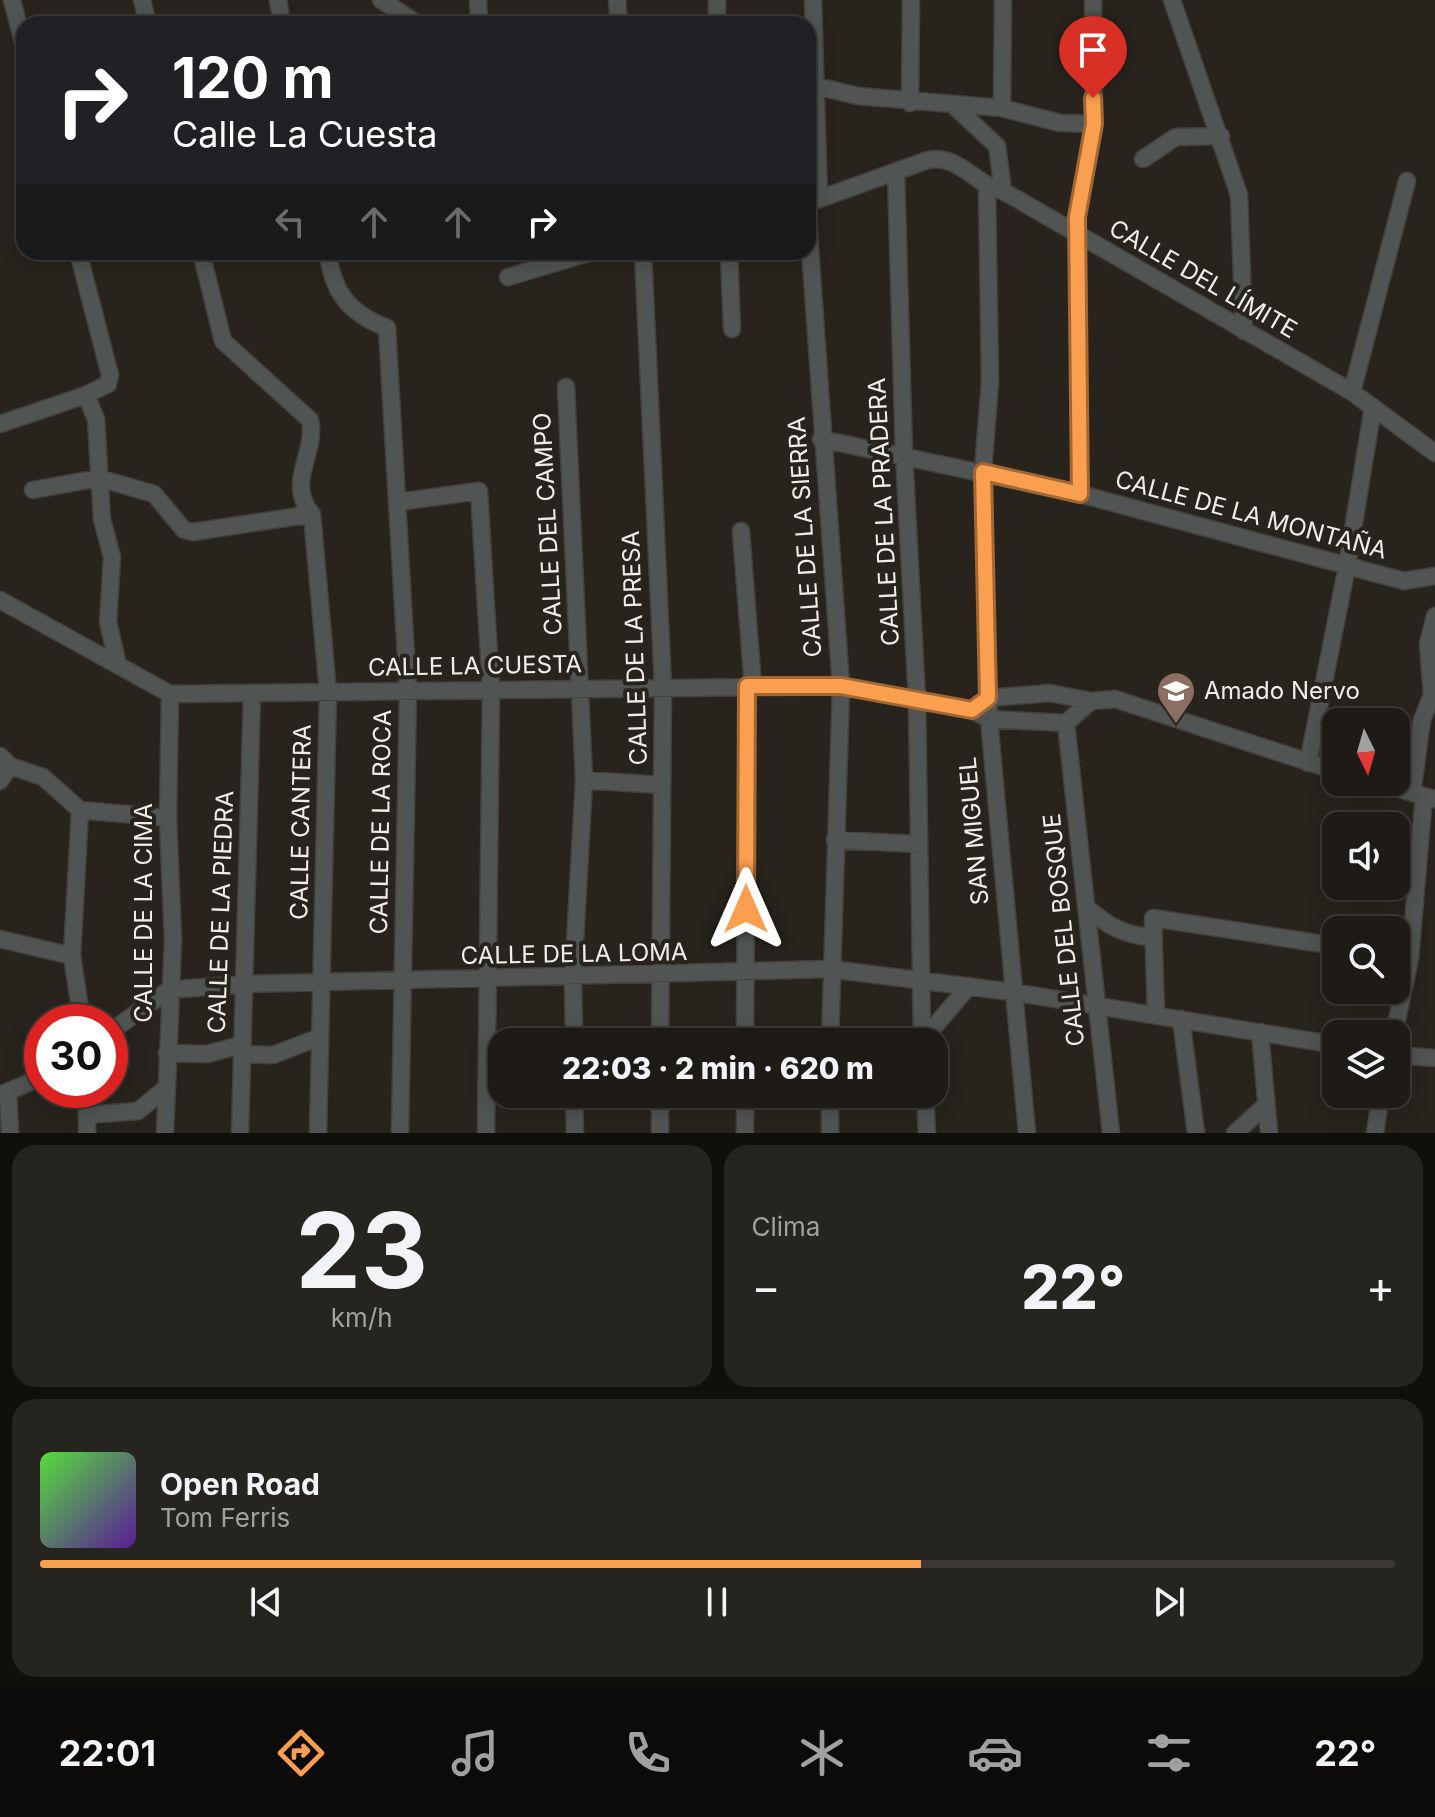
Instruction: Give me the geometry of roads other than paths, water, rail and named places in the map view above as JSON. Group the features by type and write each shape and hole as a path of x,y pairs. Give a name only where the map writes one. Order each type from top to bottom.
{"street":[{"path":"381,0 406,16"},
{"path":"910,103 911,0"},
{"path":"1002,108 1003,0"},
{"path":"1080,494 1077,234 1094,124 1093,0"},
{"path":"1172,0 1239,195 1244,331"},
{"path":"816,85 910,103 1002,108 1060,123 1094,124"},
{"name":"SAN MIGUEL","path":"953,105 997,146 990,381 983,472 988,698 1027,1133"},
{"path":"1143,159 1176,137 1221,136"},
{"name":"CALLE DEL LÍMITE","path":"896,172 940,157 952,161 995,190 1352,392 1435,453"},
{"path":"816,200 896,172"},
{"name":"CALLE DE LA PRADERA","path":"896,172 904,454 917,700 922,1028"},
{"path":"1352,392 1407,181"},
{"path":"0,424 86,395 108,384 110,375 80,260"},
{"name":"CALLE CANTERA","path":"203,260 223,341 310,420 314,437 298,486 304,504 312,514 328,692 318,1133"},
{"name":"CALLE DE LA ROCA","path":"329,260 331,282 362,318 387,328 408,691 400,1133"},
{"path":"508,277 538,260"},
{"name":"CALLE DE LA PRESA","path":"643,260 663,687 660,1028"},
{"path":"729,260 732,329"},
{"name":"CALLE DE LA SIERRA","path":"810,260 841,686 830,1028"},
{"name":"CALLE DEL CAMPO","path":"566,387 584,780 573,978 574,1028"},
{"path":"86,395 96,419 102,519 112,557 108,622 118,665"},
{"path":"1308,763 1347,566 1373,407"},
{"name":"CALLE DE LA MONTAÑA","path":"821,439 904,454 1080,494 1404,581 1435,576"},
{"path":"33,490 99,478 154,494 184,530 193,532 312,514"},
{"path":"398,502 479,491 491,689 486,1133"},
{"path":"741,531 750,686 745,1028"},
{"name":"CALLE LA CUESTA","path":"0,600 170,694 841,686 972,710 989,719 1066,723"},
{"path":"1408,916 1424,796 1422,720 1432,695 1428,644 1435,616"},
{"name":"CALLE DE LA PIEDRA","path":"240,1133 252,693"},
{"path":"972,710 988,698 1050,693 1091,701 1115,699 1322,767"},
{"name":"CALLE DE LA CIMA","path":"165,1133 173,940 168,818 170,694"},
{"path":"1066,723 1091,701"},
{"name":"CALLE DEL BOSQUE","path":"1066,723 1111,1133"},
{"path":"0,781 5,761 43,777 80,810 168,818"},
{"path":"584,780 662,785"},
{"path":"79,1004 72,956 80,810"},
{"path":"835,840 919,844"},
{"path":"1086,907 1111,928 1127,935 1154,938"},
{"path":"1156,1015 1153,918 1322,944"},
{"path":"0,939 72,956"},
{"name":"CALLE DE LA LOMA","path":"169,990 243,984 660,976 830,969 1012,992 1322,1043"},
{"path":"933,1028 969,986"},
{"path":"128,1019 169,990"},
{"path":"1181,1019 1196,1133"},
{"path":"1260,1032 1269,1133"},
{"path":"167,1053 207,1054 241,1049 273,1055 320,1037"},
{"path":"1410,1056 1435,1058"},
{"path":"10,1133 4,1093 24,1085"},
{"path":"87,1115 138,1111 166,1088"},
{"path":"1235,1133 1266,1105"},
{"path":"87,1108 87,1133"},
{"path":"574,1108 575,1133"},
{"path":"660,1108 660,1133"},
{"path":"745,1108 745,1133"},
{"path":"830,1108 830,1133"},
{"path":"926,1108 927,1133"},
{"path":"1375,1133 1379,1108"}],"place":[{"name":"Amado Nervo","path":"1176,725"}]}
